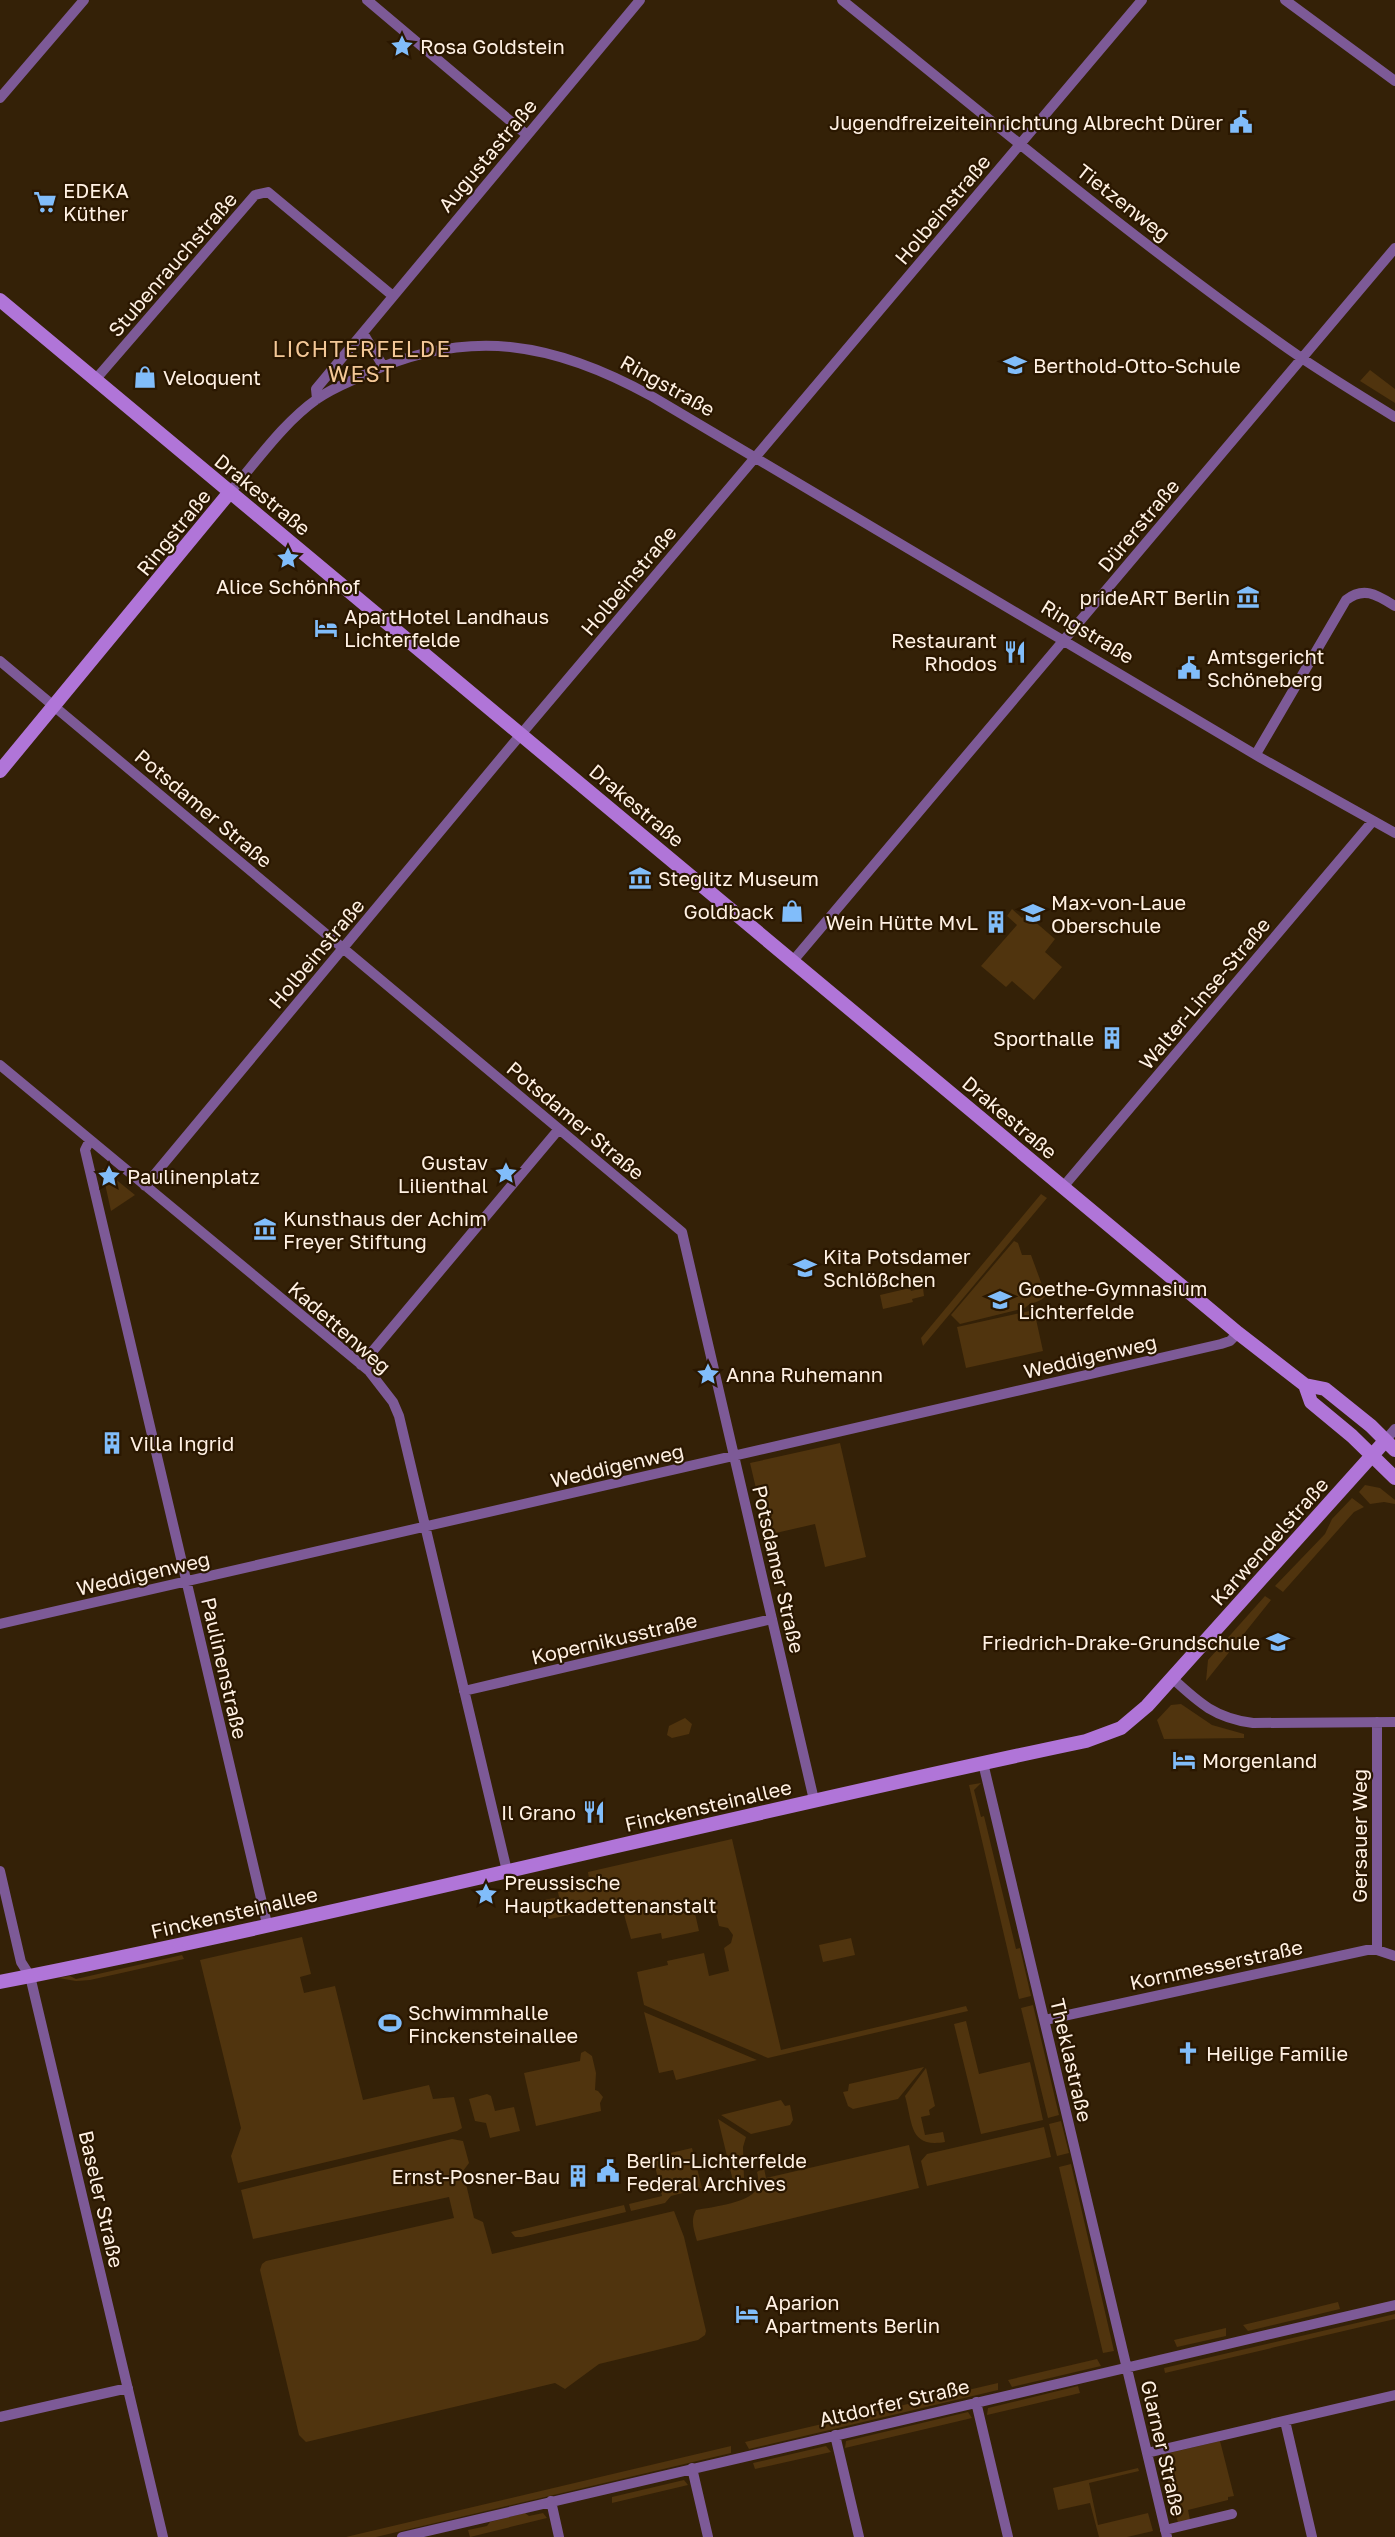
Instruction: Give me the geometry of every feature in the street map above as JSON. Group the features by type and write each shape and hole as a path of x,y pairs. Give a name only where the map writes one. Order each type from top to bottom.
{"main road":[{"name":"Drakestraße","path":"0,300 1238,1333 1305,1385 1325,1389 1371,1426 1390,1446"},
{"name":"Ringstraße","path":"0,771 230,492"},
{"name":"Drakestraße","path":"1305,1385 1311,1402 1352,1436 1395,1478"},
{"name":"Karwendelstraße","path":"1172,1678 1371,1456 1390,1446"},
{"name":"Finckensteinallee","path":"0,1982 507,1871 983,1762 1086,1741 1121,1728 1147,1706 1172,1678"}],"street":[{"path":"0,98 84,0"},
{"path":"367,0 527,135"},
{"name":"Augustastraße","path":"317,399 316,389 640,0"},
{"name":"Tietzenweg","path":"842,0 1020,144 1159,252 1303,359 1395,417"},
{"name":"Holbeinstraße","path":"145,1186 521,734 1142,0"},
{"path":"1285,0 1395,81"},
{"name":"Stubenrauchstraße","path":"95,380 255,195 269,193 393,296"},
{"name":"Dürerstraße","path":"792,962 1395,248"},
{"path":"363,333 383,366"},
{"name":"Ringstraße","path":"230,492 293,420 317,399 383,366 427,352 471,346 520,348 588,364 612,375 756,457 1256,754 1372,822 1395,833"},
{"path":"1256,754 1346,600 1354,593 1374,593 1395,606"},
{"name":"Potsdamer Straße","path":"0,661 684,1236 814,1800"},
{"name":"Walter-Linse-Straße","path":"1063,1186 1372,822"},
{"name":"Kadettenweg","path":"0,1065 362,1365 393,1402 399,1416 426,1527 507,1871"},
{"path":"362,1365 559,1129"},
{"name":"Paulinenstraße","path":"90,1140 86,1150 267,1924"},
{"name":"Weddigenweg","path":"0,1624 1221,1344 1230,1341 1238,1333"},
{"name":"Karwendelstraße","path":"1390,1446 1395,1430"},
{"name":"Kopernikusstraße","path":"464,1691 772,1619"},
{"path":"1172,1678 1210,1711 1236,1721 1253,1723 1395,1722"},
{"name":"Gersauer Weg","path":"1377,1722 1377,1950"},
{"name":"Theklastraße","path":"983,1762 1126,2367"},
{"name":"Baseler Straße","path":"0,1871 21,1962 30,1976 163,2537"},
{"name":"Kornmesserstraße","path":"1045,2020 1367,1950 1377,1950 1395,1956"},
{"name":"Altdorfer Straße","path":"406,2537 551,2501 1395,2305"},
{"name":"Glarner Straße","path":"1126,2367 1166,2533"},
{"path":"0,2417 128,2388"},
{"path":"1147,2453 1395,2395"},
{"path":"976,2402 1008,2537"},
{"path":"1285,2421 1312,2537"},
{"path":"835,2435 859,2537"},
{"path":"692,2468 708,2537"},
{"path":"551,2501 559,2537"},
{"path":"1166,2533 1232,2514"}],"shaded area":[{"path":"1370,370 1395,389 1395,403 1360,381"},
{"path":"1012,909 1022,918 1026,914 1055,939 1045,952 1062,967 1034,1000 1012,981 1006,987 981,966 1017,925 1007,916"},
{"path":"102,1170 135,1195 111,1211"},
{"path":"1041,1194 1047,1198 923,1346 921,1338"},
{"path":"1014,1241 1018,1243 1022,1255 1031,1255 1042,1285 1048,1290 1044,1298 1025,1308 960,1324 951,1315"},
{"path":"910,1288 911,1291 923,1288 924,1296 912,1299 913,1302 883,1309 880,1295"},
{"path":"1034,1310 1043,1351 966,1368 957,1327"},
{"path":"840,1443 866,1557 825,1567 815,1524 767,1535 750,1463"},
{"path":"1365,1485 1380,1488 1395,1500 1395,1504 1384,1502 1370,1504 1359,1492"},
{"path":"1352,1498 1364,1507 1354,1512 1283,1592 1275,1586 1325,1534 1332,1519"},
{"path":"1265,1596 1271,1600 1206,1681 1208,1660"},
{"path":"1181,1704 1212,1725 1244,1734 1244,1738 1164,1739 1157,1720 1171,1705"},
{"path":"685,1718 692,1724 689,1734 672,1738 667,1735 669,1726"},
{"path":"981,1783 974,1790 981,1817 984,1816 1016,1949 1020,1948 1031,1996 1019,1999 969,1785"},
{"path":"732,1839 781,2050 966,2006 968,2011 768,2058 644,2005 637,1972 668,1965 667,1961 704,1953 709,1976 729,1971 724,1948 731,1943 733,1935 728,1928 719,1926 714,1904 694,1909 699,1931 662,1939 661,1933 631,1939 621,1904 550,1919 538,1914 536,1907 545,1906 544,1900 559,1897 558,1892 590,1885 588,1872"},
{"path":"302,1937 311,1974 300,1977 304,1993 335,1986 363,2100 429,2085 433,2099 454,2097 462,2128 238,2183 231,2156 241,2128 200,1960"},
{"path":"851,1938 855,1955 823,1962 819,1945"},
{"path":"182,1955 184,1959 90,1980 76,1981 58,1978 70,1976 76,1979"},
{"path":"1033,2005 1059,2115 1048,2118 1021,2008"},
{"path":"644,2012 757,2060 676,2080 673,2070 659,2073"},
{"path":"966,2021 979,2074 1030,2062 1043,2120 981,2134 954,2024"},
{"path":"585,2051 592,2056 596,2073 595,2090 603,2097 600,2103 601,2111 536,2126 524,2073 580,2061 581,2053"},
{"path":"924,2067 898,2099 853,2109 848,2106 843,2092 848,2091 849,2084"},
{"path":"926,2068 935,2106 929,2110 930,2115 921,2117 925,2135 943,2132 945,2142 925,2141 914,2132 905,2096"},
{"path":"487,2094 491,2096 495,2111 514,2107 520,2131 490,2138 486,2123 475,2121 469,2099"},
{"path":"781,2100 785,2106 790,2105 793,2120 790,2125 751,2134 721,2115"},
{"path":"718,2119 746,2137 743,2147 744,2178 733,2181"},
{"path":"1061,2121 1069,2153 1057,2156 1049,2124"},
{"path":"1044,2127 1051,2157 927,2186 921,2161 927,2154"},
{"path":"452,2139 463,2141 469,2163 463,2171 474,2218 483,2222 492,2254 674,2211 684,2237 706,2331 705,2335 698,2340 599,2364 565,2389 555,2383 306,2442 299,2435 260,2270 262,2264 266,2261 454,2218 449,2197 253,2239 241,2190"},
{"path":"909,2145 919,2188 697,2241 693,2222 696,2210 731,2203 749,2196 758,2186 757,2172 764,2168 766,2178"},
{"path":"692,2148 702,2188 671,2196 665,2203 631,2211 629,2204 662,2196 653,2157"},
{"path":"1071,2164 1114,2351 1103,2353 1059,2167"},
{"path":"624,2205 626,2212 522,2237 515,2237 511,2232"},
{"path":"1338,2302 1340,2309 1248,2331 1243,2325"},
{"path":"1395,2314 1395,2319 1165,2373 1164,2368"},
{"path":"1226,2328 1226,2336 1177,2347 1174,2340"},
{"path":"1097,2359 1101,2366 1012,2387 1008,2380"},
{"path":"998,2383 998,2390 749,2449 745,2442"},
{"path":"1078,2386 1080,2393 987,2415 988,2408"},
{"path":"968,2412 972,2418 845,2448 846,2441"},
{"path":"1220,2441 1234,2496 1228,2497 1228,2500 1188,2510 1190,2520 1178,2523 1161,2455"},
{"path":"731,2446 731,2453 376,2537 346,2537"},
{"path":"826,2446 831,2452 755,2469 753,2463"},
{"path":"1138,2468 1139,2471 1089,2483 1098,2525 1148,2513 1153,2531 1127,2537 1099,2537 1090,2503 1058,2510 1053,2488"},
{"path":"684,2480 688,2485 612,2503 612,2497"},
{"path":"525,2513 529,2516 543,2513 547,2518 470,2537 468,2530"}],"place":[{"name":"Rosa Goldstein","path":"402,46"},
{"name":"Jugendfreizeiteinrichtung Albrecht Dürer","path":"1241,122"},
{"name":"EDEKA Küther","path":"45,202"},
{"name":"Berthold-Otto-Schule","path":"1015,365"},
{"name":"Veloquent","path":"145,377"},
{"name":"Alice Schönhof","path":"288,558"},
{"name":"prideART Berlin","path":"1248,597"},
{"name":"ApartHotel Landhaus Lichterfelde","path":"326,628"},
{"name":"Restaurant Rhodos","path":"1015,652"},
{"name":"Amtsgericht Schöneberg","path":"1189,668"},
{"name":"Steglitz Museum","path":"640,878"},
{"name":"Goldback","path":"792,911"},
{"name":"Max-von-Laue Oberschule","path":"1033,913"},
{"name":"Wein Hütte MvL","path":"996,922"},
{"name":"Sporthalle","path":"1112,1038"},
{"name":"Gustav Lilienthal","path":"506,1173"},
{"name":"Paulinenplatz","path":"109,1176"},
{"name":"Kunsthaus der Achim Freyer Stiftung","path":"265,1229"},
{"name":"Kita Potsdamer Schlößchen","path":"805,1268"},
{"name":"Goethe-Gymnasium Lichterfelde","path":"1000,1300"},
{"name":"Anna Ruhemann","path":"708,1374"},
{"name":"Villa Ingrid","path":"112,1443"},
{"name":"Friedrich-Drake-Grundschule","path":"1278,1642"},
{"name":"Morgenland","path":"1184,1760"},
{"name":"Il Grano","path":"594,1812"},
{"name":"Preussische Hauptkadettenanstalt","path":"486,1894"},
{"name":"Schwimmhalle Finckensteinallee","path":"390,2023"},
{"name":"Heilige Familie","path":"1188,2053"},
{"name":"Berlin-Lichterfelde Federal Archives","path":"608,2171"},
{"name":"Ernst-Posner-Bau","path":"578,2176"},
{"name":"Aparion Apartments Berlin","path":"747,2314"}],"district":[{"name":"LICHTERFELDE WEST","path":"362,360"}]}
